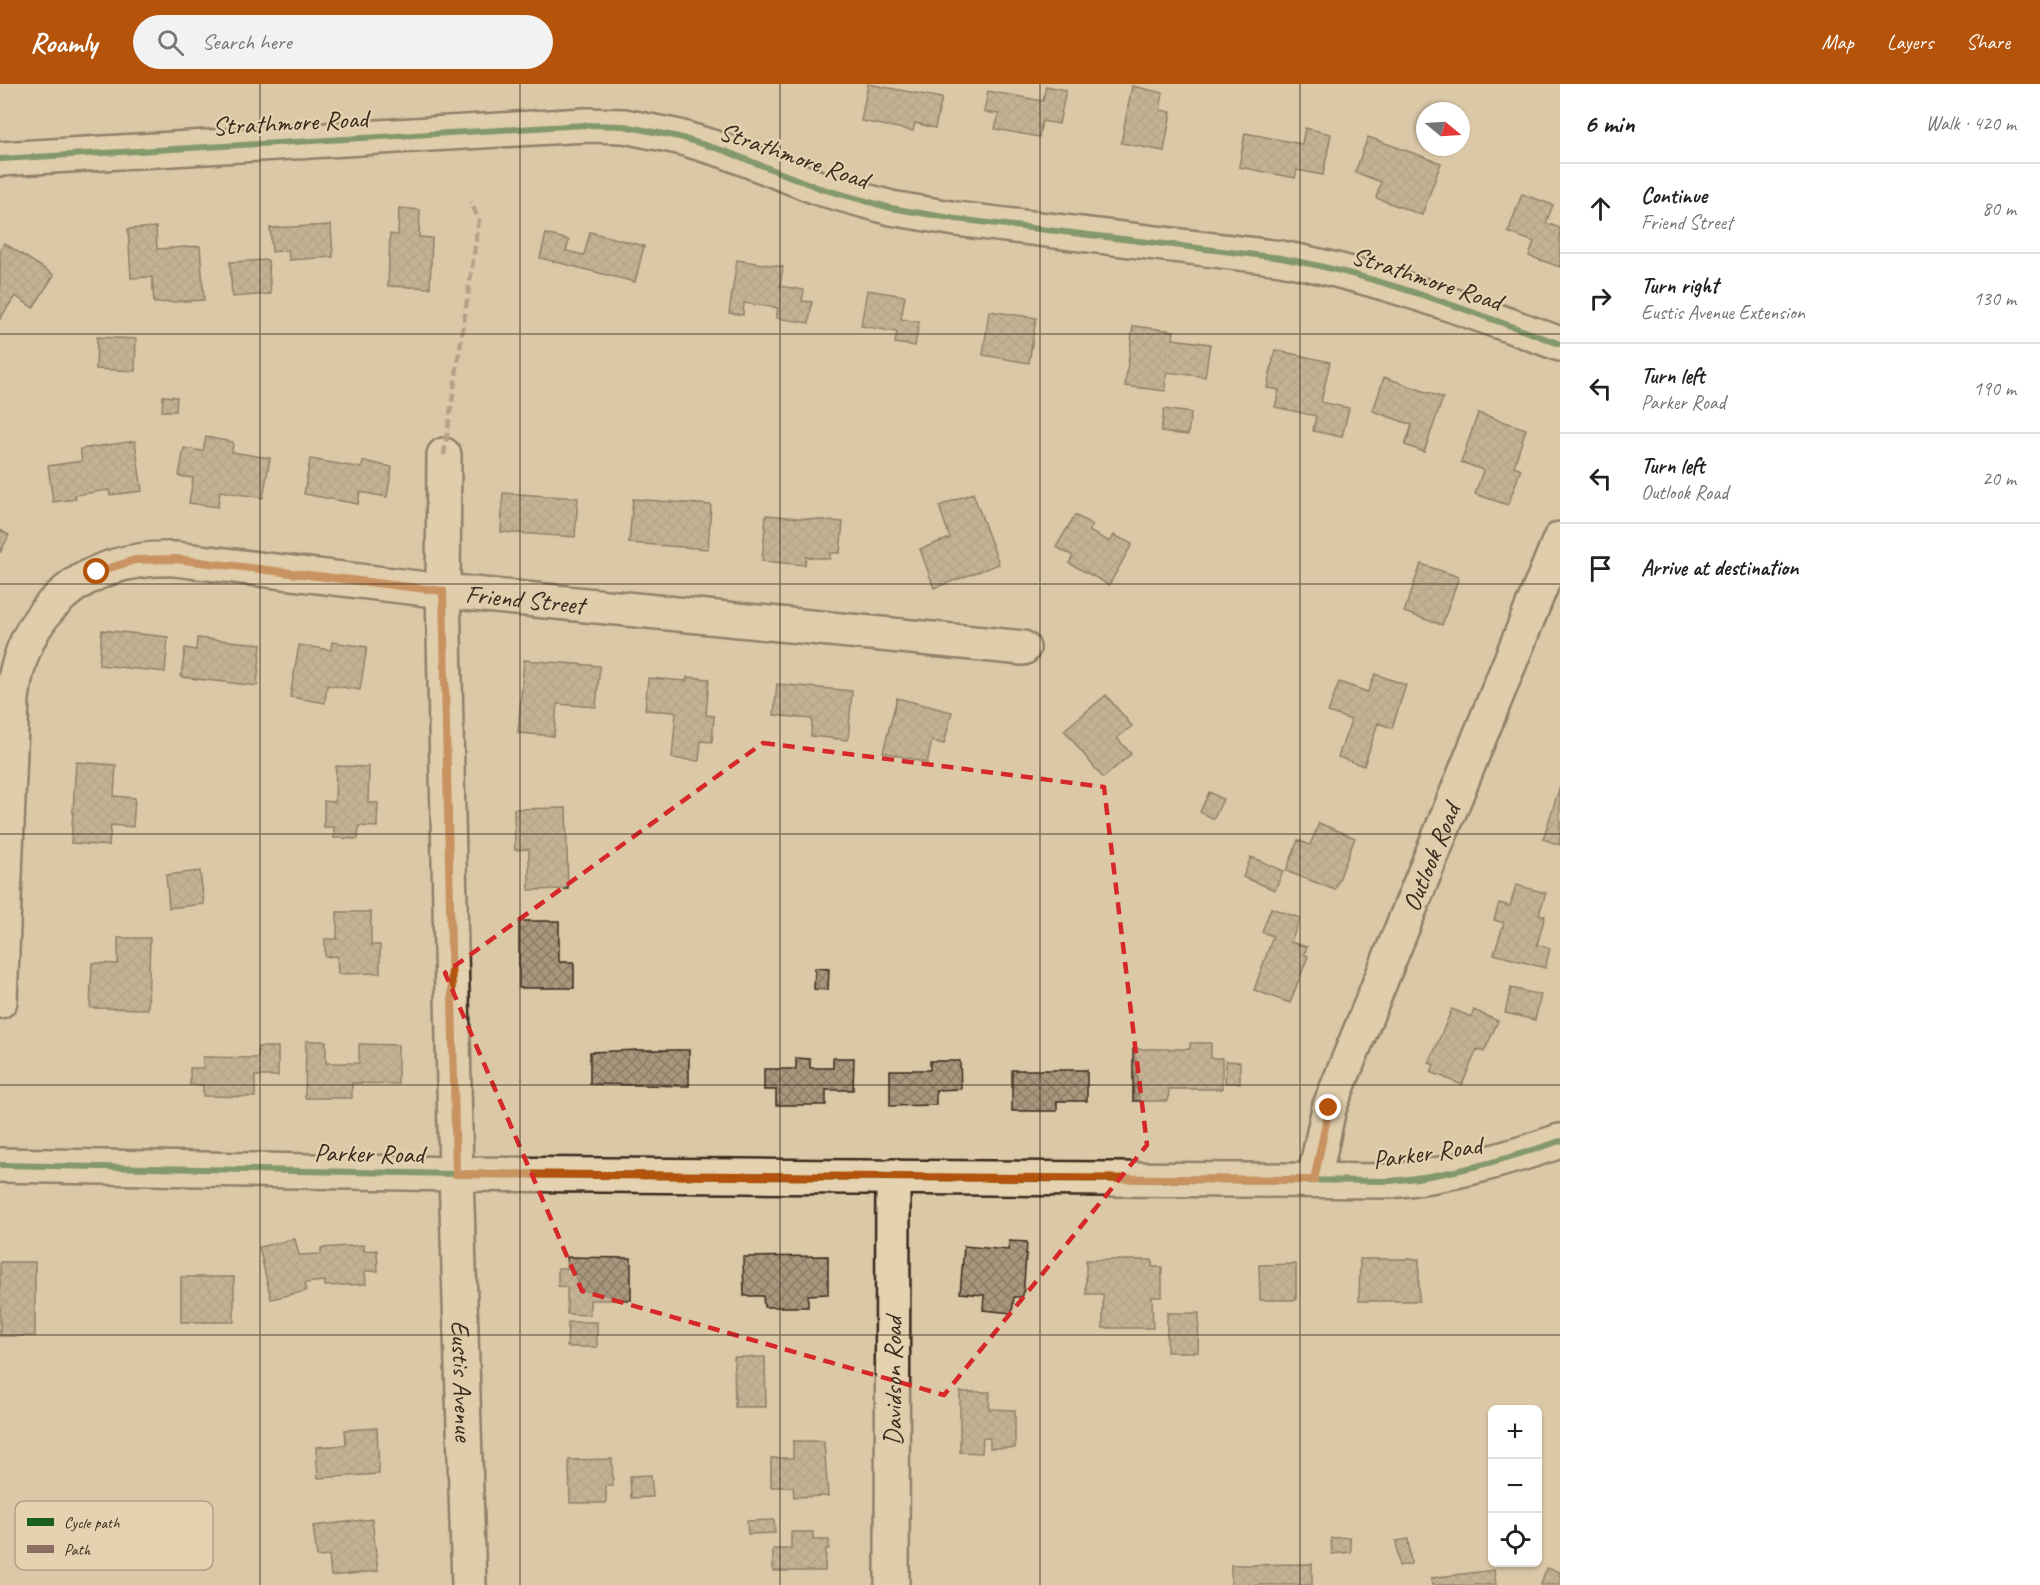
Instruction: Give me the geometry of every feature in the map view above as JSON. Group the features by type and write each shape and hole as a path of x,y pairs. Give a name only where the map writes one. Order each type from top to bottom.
{"street":[{"name":"Strathmore Road","path":"0,159 585,125 624,126 701,143 819,188 891,208 956,219 1317,264 1400,286 1560,344"},
{"name":"Eustis Avenue","path":"444,455 443,591 456,1174 469,1585"},
{"name":"Outlook Road","path":"1314,1180 1329,1108 1560,539"},
{"name":"Friend Street","path":"0,1002 14,679 26,641 49,608 63,594 97,572 135,560 155,558 443,591 1023,648"},
{"name":"Parker Road","path":"0,1165 456,1174 1415,1179 1490,1165 1560,1141"},
{"name":"Davidson Road","path":"892,1585 893,1176"}],"highlighted area":[{"path":"763,743 1104,787 1147,1145 944,1395 582,1291 445,973"}],"building":[{"path":"868,84 942,98 935,128 915,123 913,131 861,121"},
{"path":"1046,86 1066,90 1059,124 1042,121 1039,137 995,129 999,114 984,112 988,91 1043,101"},
{"path":"1132,86 1163,93 1160,110 1171,112 1164,151 1121,143"},
{"path":"1305,128 1331,134 1323,175 1297,170 1295,178 1239,167 1245,133 1302,144"},
{"path":"1368,137 1441,163 1422,215 1376,198 1381,182 1355,172"},
{"path":"1522,194 1553,205 1546,223 1560,228 1560,267 1529,256 1534,242 1508,232"},
{"path":"399,208 420,210 419,237 432,238 430,288 388,286 390,234 398,235"},
{"path":"331,225 333,257 289,260 288,250 272,252 270,228"},
{"path":"156,227 157,249 200,246 204,300 154,303 152,277 131,278 128,229"},
{"path":"590,232 644,246 635,282 540,258 546,234 569,240 566,251 584,255"},
{"path":"4,243 54,275 33,308 15,296 0,319 0,250"},
{"path":"268,260 271,294 232,297 230,262"},
{"path":"737,260 783,267 780,286 804,290 802,301 812,302 809,323 776,318 778,308 744,303 743,315 729,313"},
{"path":"867,290 905,296 901,319 919,322 915,346 895,343 897,332 861,326"},
{"path":"989,311 1036,318 1029,363 983,355"},
{"path":"1133,326 1174,331 1173,339 1210,344 1205,377 1167,372 1165,391 1125,386"},
{"path":"97,337 136,339 135,371 96,369"},
{"path":"1275,350 1330,362 1321,402 1349,408 1342,437 1313,431 1316,416 1275,407 1279,390 1267,388"},
{"path":"1384,377 1443,398 1424,452 1405,445 1412,425 1373,411"},
{"path":"163,396 177,397 176,411 162,411"},
{"path":"1164,409 1191,413 1188,435 1161,432"},
{"path":"1478,413 1526,429 1514,466 1521,469 1508,505 1475,494 1483,470 1461,462"},
{"path":"206,437 233,442 232,452 270,458 263,498 220,491 218,507 189,503 193,478 179,476 184,448 203,451"},
{"path":"135,441 142,491 110,495 109,490 75,495 76,499 53,502 48,466 82,461 80,449"},
{"path":"310,459 362,468 363,461 392,467 387,497 360,492 358,504 304,494"},
{"path":"503,493 578,498 575,537 501,532"},
{"path":"973,493 999,564 934,588 920,549 950,538 939,506"},
{"path":"633,499 711,505 708,549 629,543"},
{"path":"766,515 843,522 840,553 830,553 830,559 806,557 805,565 762,561"},
{"path":"1075,515 1093,525 1089,531 1110,542 1114,535 1132,544 1109,585 1069,563 1073,556 1056,547"},
{"path":"0,530 9,535 0,553"},
{"path":"1421,564 1459,577 1442,625 1404,612"},
{"path":"102,630 168,637 165,672 99,665"},
{"path":"197,638 261,644 257,686 181,677 185,648 196,650"},
{"path":"332,642 367,647 360,690 327,685 325,703 290,697 299,645 331,650"},
{"path":"524,660 600,666 596,707 557,704 554,736 518,733"},
{"path":"1375,674 1406,685 1392,728 1378,723 1364,766 1338,757 1351,720 1328,712 1339,682 1368,692"},
{"path":"687,677 709,679 706,715 714,716 712,742 701,741 699,761 672,758 676,712 645,710 648,678 686,681"},
{"path":"777,684 852,691 848,740 811,736 812,719 774,715"},
{"path":"1106,695 1132,726 1117,738 1131,754 1103,778 1064,730"},
{"path":"897,698 952,712 944,744 932,741 927,763 883,752"},
{"path":"76,762 116,765 114,796 135,798 133,827 111,825 109,846 71,843"},
{"path":"336,766 369,767 368,803 378,803 377,827 359,826 358,839 334,838 334,827 324,827 324,801 335,802"},
{"path":"1560,786 1560,845 1543,839"},
{"path":"1209,792 1223,799 1214,819 1200,812"},
{"path":"566,808 568,889 529,890 529,849 515,850 514,809"},
{"path":"1319,823 1355,838 1335,890 1286,871 1298,840 1310,845"},
{"path":"1251,857 1283,871 1275,890 1243,877"},
{"path":"200,871 204,904 169,908 166,875"},
{"path":"1516,885 1546,893 1539,914 1545,916 1537,945 1550,948 1545,968 1494,954 1504,923 1494,920 1499,903 1510,906"},
{"path":"1271,908 1300,918 1291,942 1307,947 1304,954 1308,956 1290,1003 1254,990 1273,936 1262,932"},
{"path":"337,912 371,912 371,945 380,945 380,973 338,974 337,956 325,957 325,939 337,939"},
{"path":"519,921 559,921 559,962 574,962 574,988 519,988"},
{"path":"118,938 150,938 148,1009 90,1008 92,963 118,964"},
{"path":"815,968 829,969 828,990 814,989"},
{"path":"1511,988 1541,995 1535,1020 1505,1013"},
{"path":"1452,1009 1471,1017 1474,1010 1498,1021 1484,1052 1477,1049 1462,1085 1431,1072 1434,1065 1429,1063"},
{"path":"306,1041 326,1041 326,1063 359,1063 359,1044 398,1045 398,1084 352,1083 352,1098 305,1098"},
{"path":"1190,1043 1211,1043 1211,1058 1222,1058 1222,1089 1169,1089 1168,1101 1133,1101 1133,1049 1190,1049"},
{"path":"258,1047 278,1047 278,1076 255,1076 255,1097 203,1096 203,1085 190,1085 190,1068 203,1068 203,1057 258,1058"},
{"path":"689,1050 689,1086 590,1084 590,1052"},
{"path":"796,1058 810,1059 810,1068 833,1068 833,1058 854,1058 853,1090 826,1090 826,1105 776,1105 776,1090 764,1090 764,1069 796,1069"},
{"path":"930,1061 960,1061 961,1089 936,1090 936,1105 890,1106 890,1070 930,1070"},
{"path":"1226,1061 1240,1062 1240,1083 1225,1083"},
{"path":"1012,1070 1087,1070 1087,1101 1057,1101 1057,1111 1012,1111"},
{"path":"295,1239 299,1255 321,1254 321,1248 364,1245 364,1251 377,1250 378,1271 365,1271 366,1284 325,1286 325,1281 305,1283 306,1291 271,1299 259,1247"},
{"path":"1009,1241 1027,1242 1023,1297 1014,1297 1012,1313 983,1310 984,1295 960,1293 964,1246 1008,1250"},
{"path":"828,1256 828,1294 808,1295 808,1307 764,1307 763,1296 744,1296 743,1257"},
{"path":"567,1257 631,1258 631,1300 590,1300 590,1315 567,1314 567,1287 558,1286 558,1268 567,1268"},
{"path":"1360,1259 1419,1259 1419,1301 1359,1301"},
{"path":"1086,1260 1152,1260 1152,1267 1162,1267 1162,1297 1152,1297 1153,1328 1103,1328 1103,1294 1086,1294"},
{"path":"0,1262 35,1262 35,1336 0,1336"},
{"path":"1296,1264 1296,1300 1260,1300 1259,1265"},
{"path":"181,1277 234,1277 234,1322 181,1322"},
{"path":"1167,1313 1199,1313 1198,1352 1167,1352"},
{"path":"568,1322 597,1322 597,1347 567,1347"},
{"path":"734,1357 765,1357 766,1407 735,1407"},
{"path":"960,1392 990,1392 989,1409 1015,1410 1015,1448 990,1448 990,1438 983,1438 982,1453 960,1452"},
{"path":"377,1428 379,1474 318,1478 316,1447 346,1445 345,1430"},
{"path":"793,1441 824,1441 828,1496 794,1497 793,1487 771,1487 771,1458 793,1458"},
{"path":"612,1459 613,1486 606,1486 606,1503 570,1503 569,1460"},
{"path":"651,1475 653,1497 631,1498 630,1476"},
{"path":"372,1519 378,1571 331,1576 329,1556 317,1557 313,1526"},
{"path":"774,1520 775,1533 748,1534 747,1521"},
{"path":"791,1532 813,1532 813,1540 829,1540 829,1549 826,1549 825,1571 773,1571 773,1549 791,1549"},
{"path":"1350,1537 1351,1552 1332,1554 1331,1538"},
{"path":"1408,1539 1411,1564 1399,1566 1396,1541"},
{"path":"1312,1564 1312,1585 1231,1585 1231,1565"},
{"path":"1546,1568 1560,1572 1560,1585 1541,1585"},
{"path":"1494,1570 1496,1585 1432,1585 1431,1578"}],"marked path":[{"path":"444,455 479,220 471,202"}],"cycle path":[{"path":"0,159 585,125 624,126 679,137 725,151 819,188 891,208 956,219 1281,258 1317,265 1422,295 1560,344"},
{"path":"0,1165 456,1174 1390,1181 1412,1179 1476,1166 1560,1141"}],"route":[{"path":"97,572 135,560 175,559 443,591 456,1174 1314,1180 1329,1108"}]}
